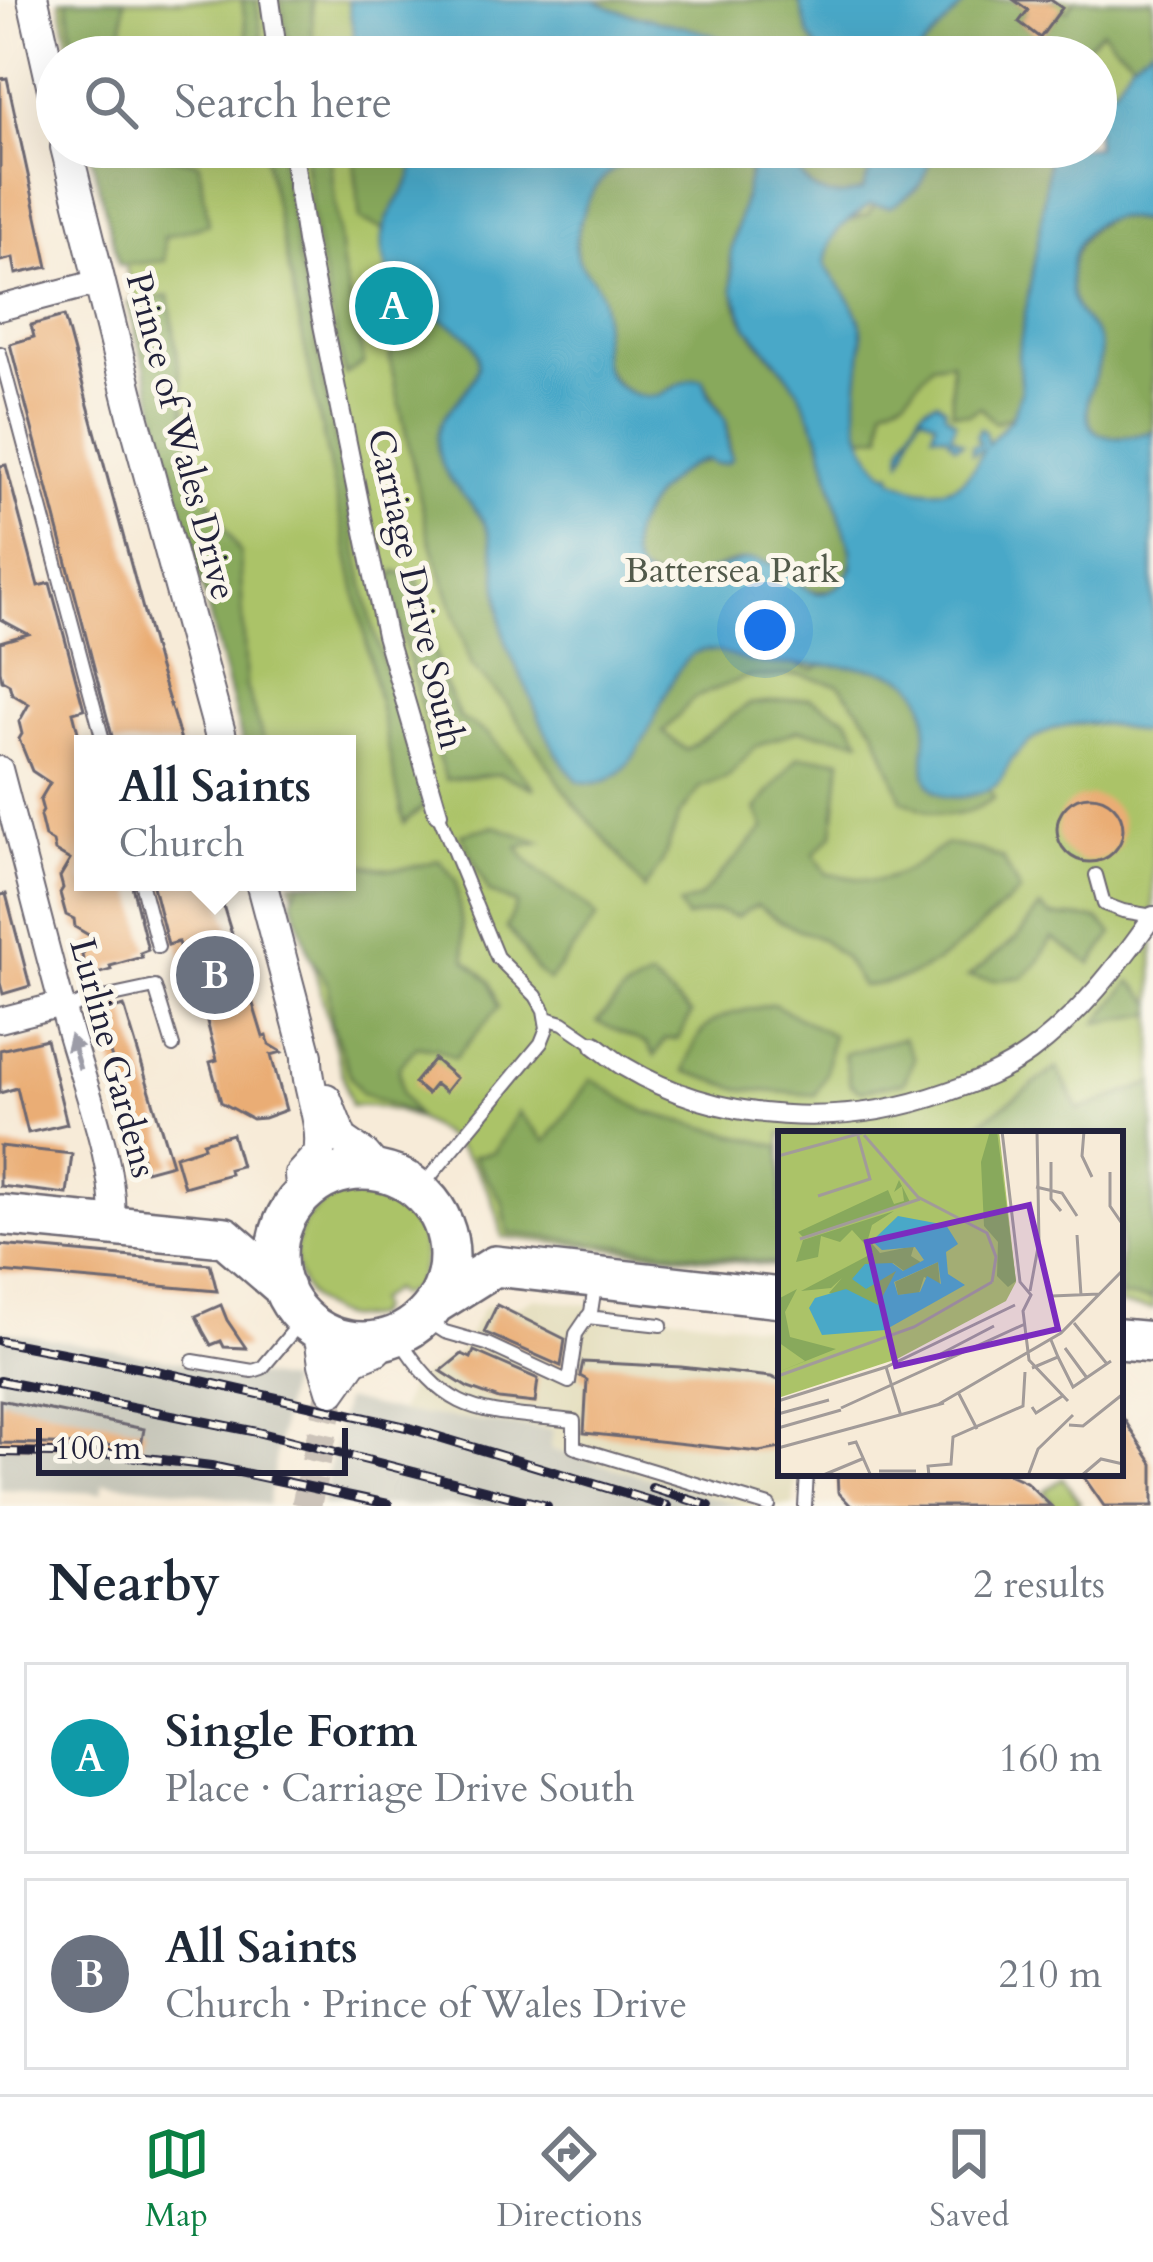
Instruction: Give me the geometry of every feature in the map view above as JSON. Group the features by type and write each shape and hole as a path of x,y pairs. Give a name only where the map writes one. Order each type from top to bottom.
{"main road":[{"path":"0,1215 225,1237 294,1208 338,1174 379,1172 393,1176 429,1203 495,1266"},
{"path":"410,1324 444,1285 449,1257 445,1228 429,1203"},
{"path":"294,1208 278,1246 278,1261 302,1312"},
{"path":"225,1237 331,1336 358,1342 410,1324 495,1266 778,1298"},
{"path":"1123,1339 1153,1342"}],"street":[{"path":"32,0 40,36"},
{"path":"270,0 275,36"},
{"name":"Prince of Wales Drive","path":"71,168 221,735"},
{"name":"Carriage Drive South","path":"295,168 386,635 438,812"},
{"path":"0,308 99,282"},
{"name":"Lurline Gardens","path":"0,769 109,1173 112,1227"},
{"path":"262,891 307,1056 319,1123 319,1154 300,1175 294,1208"},
{"path":"595,1045 648,1079 720,1105 800,1116 860,1113 915,1103 993,1075 1027,1054 1078,1010 1153,916"},
{"path":"0,1020 63,1007"},
{"path":"307,1056 343,1139 379,1172"}],"lane":[{"path":"0,353 102,735"},
{"name":"Carriage Drive South","path":"438,812 497,956 536,996 546,1018"},
{"path":"1096,875 1104,904 1153,916"},
{"path":"143,891 158,947"},
{"path":"63,1007 154,986 173,1046"},
{"path":"429,1203 541,1043 546,1018 563,1023 595,1045"},
{"path":"596,1277 591,1312 576,1334 569,1382 488,1344 410,1324 419,1370 451,1399 474,1409 574,1420 574,1447 770,1506"},
{"path":"193,1361 253,1371 262,1368 302,1312"},
{"path":"587,1317 661,1325"},
{"path":"805,1506 807,1476"}],"shaded area":[{"path":"535,1298 778,1329 778,1476 797,1476 793,1506 741,1506 549,1448 553,1430 400,1412 410,1384 460,1352 484,1306 517,1307"},
{"path":"0,1330 288,1381 268,1505 104,1483 102,1493 0,1489"},
{"path":"344,1399 400,1412 553,1430 550,1449 742,1506 321,1506"}],"green space":[{"name":"Battersea Park","path":"60,0 1153,0 1153,1309 1123,1305 1123,1131 778,1131 778,1267 502,1237 485,1185 452,1142 406,1114 351,1106 293,891 356,891 356,735 253,735 99,168 1117,168 1117,36 67,36"},
{"path":"67,0 124,0 123,36 72,36"},
{"path":"242,0 256,0 262,36 247,36"},
{"path":"281,0 312,0 313,36 287,35"},
{"path":"578,0 809,0 827,36 674,36"},
{"path":"958,0 1014,0 1028,10 1019,22 1039,36 930,36"},
{"path":"1075,0 1153,0 1153,49 1136,62 1117,46 1117,36 1107,36 1102,30 1096,36 1041,36 1062,8 1067,11"},
{"path":"94,168 200,168 209,224 164,237 165,261 119,265"},
{"path":"267,168 284,168 372,625 419,779 424,806 404,823"},
{"path":"306,168 331,168 342,266 364,363 345,375 314,232"},
{"path":"355,168 418,168 389,231 360,220"},
{"path":"615,168 748,168 731,255 733,287 747,326 799,391 819,436 852,555 848,575 833,588 806,590 783,570 754,562 739,561 693,577 667,580 636,568 631,548 635,528 665,484 696,464 732,458 726,422 705,382 687,382 645,397 622,387 604,362 601,311 580,266 577,236 590,197"},
{"path":"786,168 875,168 866,194 839,204 791,183"},
{"path":"908,168 1049,168 1055,184 1023,411 995,423 980,407 969,414 952,412 951,361 933,364 905,397 884,406 882,435 857,438 821,267 834,219 868,215"},
{"path":"1111,217 1153,220 1153,431 1129,437 1106,436 1091,424 1088,398 1098,353 1071,290 1072,264 1081,241"},
{"path":"169,296 194,474 240,553 246,687 262,735 241,735 128,302"},
{"path":"445,301 687,649 711,638 813,670 845,651 925,666 994,798 970,811 948,815 902,800 874,727 839,685 800,675 746,677 694,698 663,732 686,750 749,704 809,698 847,718 861,740 798,730 755,747 728,777 701,787 679,816 663,861 644,889 572,801 507,704 472,666 428,534 390,361 392,330 407,313 434,309"},
{"path":"395,571 417,578 442,679 460,718 488,734 535,789 500,774 446,780 389,585"},
{"path":"798,757 841,759 833,834 814,854 827,874 887,878 947,844 1003,859 1020,892 931,965 888,982 862,986 844,958 823,940 779,921 757,905 736,917 717,911 686,918 679,905 698,899 764,828 756,809"},
{"path":"494,826 540,842 518,847 534,867 597,917 549,981 506,928 517,904 489,892 461,834"},
{"path":"439,860 456,880 466,960 490,981 499,1007 455,1058 417,1046 399,1067 402,1093 416,1115 362,1093 351,1077 332,1024 328,984 310,957 292,899 296,891 356,891 356,862 393,869"},
{"path":"1040,907 1051,916 1097,919 1113,934 1091,964 1052,938 1024,977 968,977 1018,937"},
{"path":"651,978 691,1014 678,1039 665,1039 655,1056 647,1044 597,1022 624,992"},
{"path":"1131,981 1153,1003 1153,1014 1097,1023"},
{"path":"773,1004 832,1035 826,1074 815,1095 740,1089 685,1071 698,1037 715,1020"},
{"path":"903,1038 914,1058 904,1082 860,1091 850,1084 844,1054"},
{"path":"1057,1068 1079,1110 1153,1083 1153,1299 1123,1296 1123,1131 968,1131"},
{"path":"591,1079 646,1112 778,1146 778,1264 508,1233 503,1203 473,1156 494,1152 518,1112 546,1142"},
{"path":"350,1191 388,1199 402,1208 421,1233 424,1249 416,1287 398,1296 392,1290 376,1301 373,1317 345,1317 322,1308 306,1291 297,1269 296,1246 304,1223 321,1204"},
{"path":"1063,1478 1080,1502 1074,1506 1054,1506 1044,1491"}],"water":[{"path":"348,0 594,0 715,36 354,36"},
{"path":"799,0 968,0 934,36 809,36"},
{"path":"1153,45 1153,220 1112,218 1095,224 1079,243 1070,281 1075,306 1100,345 1088,399 1091,425 1117,438 1153,431 1153,724 1140,733 1089,723 1057,728 1027,744 995,786 969,796 948,797 931,787 926,775 923,700 902,677 863,668 753,662 706,650 686,660 637,751 621,771 602,782 578,781 549,740 506,643 489,534 439,455 439,428 475,375 477,352 459,330 401,293 384,257 386,224 414,168 617,168 594,189 576,240 581,264 602,298 604,365 619,386 645,397 703,379 726,421 732,458 715,464 705,459 666,483 637,525 632,542 635,565 658,581 756,560 779,566 809,590 824,593 844,582 852,567 821,440 800,393 747,326 733,290 731,252 749,168 798,168 815,190 836,195 863,190 871,168 927,168 920,184 891,207 870,204 846,222 831,242 825,264 861,326 857,406 866,447 892,478 921,489 946,489 976,464 983,449 972,454 972,446 980,443 976,437 980,428 988,444 1012,417 1021,391 1018,354 1048,168 1117,168 1117,84 1131,61"},
{"path":"937,401 956,422 951,435 963,443 955,446 946,435 933,433 936,421 922,414 902,460 903,445 918,415"}],"building":[{"path":"1014,0 1051,0 1062,8 1041,36 1019,22 1028,10"},
{"path":"7,78 48,267 16,274 13,258 0,261 0,79"},
{"path":"64,316 179,735 112,735 10,344 34,337 31,325"},
{"path":"6,465 38,586 50,583 84,709 73,712 79,735 74,735 74,891 133,891 148,950 140,953 142,957 87,977 82,955 92,937 66,915 60,893 60,877 70,860 45,837 40,816 40,800 50,783 32,771 19,739 19,722 29,704 12,694 0,671 0,642 28,634 0,619 0,466"},
{"path":"1090,796 1113,806 1123,829 1113,852 1090,862 1067,852 1057,829 1067,806"},
{"path":"154,891 219,891 263,1037 282,1052 271,1055 286,1110 252,1119 221,1102 210,1062 217,1060 203,1006 195,1008 178,942 168,945"},
{"path":"6,894 30,986 3,994 0,895"},
{"path":"124,1006 172,1164 146,1171 98,1013"},
{"path":"46,1039 67,1124 28,1133 17,1088 0,1093 0,1050"},
{"path":"434,1059 456,1078 445,1092 435,1084 427,1094 414,1083"},
{"path":"232,1134 241,1166 229,1169 230,1174 184,1187 175,1156"},
{"path":"0,1146 72,1154 67,1194 0,1186"},
{"path":"0,1245 210,1264 217,1291 0,1272"},
{"path":"221,1305 246,1348 224,1347 221,1341 211,1345 196,1316"},
{"path":"497,1305 565,1339 561,1366 484,1332"},
{"path":"474,1351 538,1379 535,1403 499,1399 441,1371 462,1354 471,1358"},
{"path":"583,1362 771,1377 778,1380 778,1449 759,1452 584,1433 587,1380 580,1376"},
{"path":"0,1400 144,1429 141,1446 0,1443"},
{"path":"1123,1418 1153,1464 1153,1506 1104,1506 1083,1476 1123,1476"},
{"path":"837,1476 1013,1476 1051,1506 851,1506 838,1492"}],"tunnel":[{"path":"306,1506 332,1390"}],"railway":[{"path":"0,1341 406,1427 667,1506"},
{"path":"0,1381 257,1432 547,1506"},
{"path":"0,1452 114,1454 211,1466 388,1504"},
{"path":"652,1488 709,1506"}],"place":[{"name":"Single Form","path":"394,306"},
{"name":"All Saints","path":"215,975"}]}
